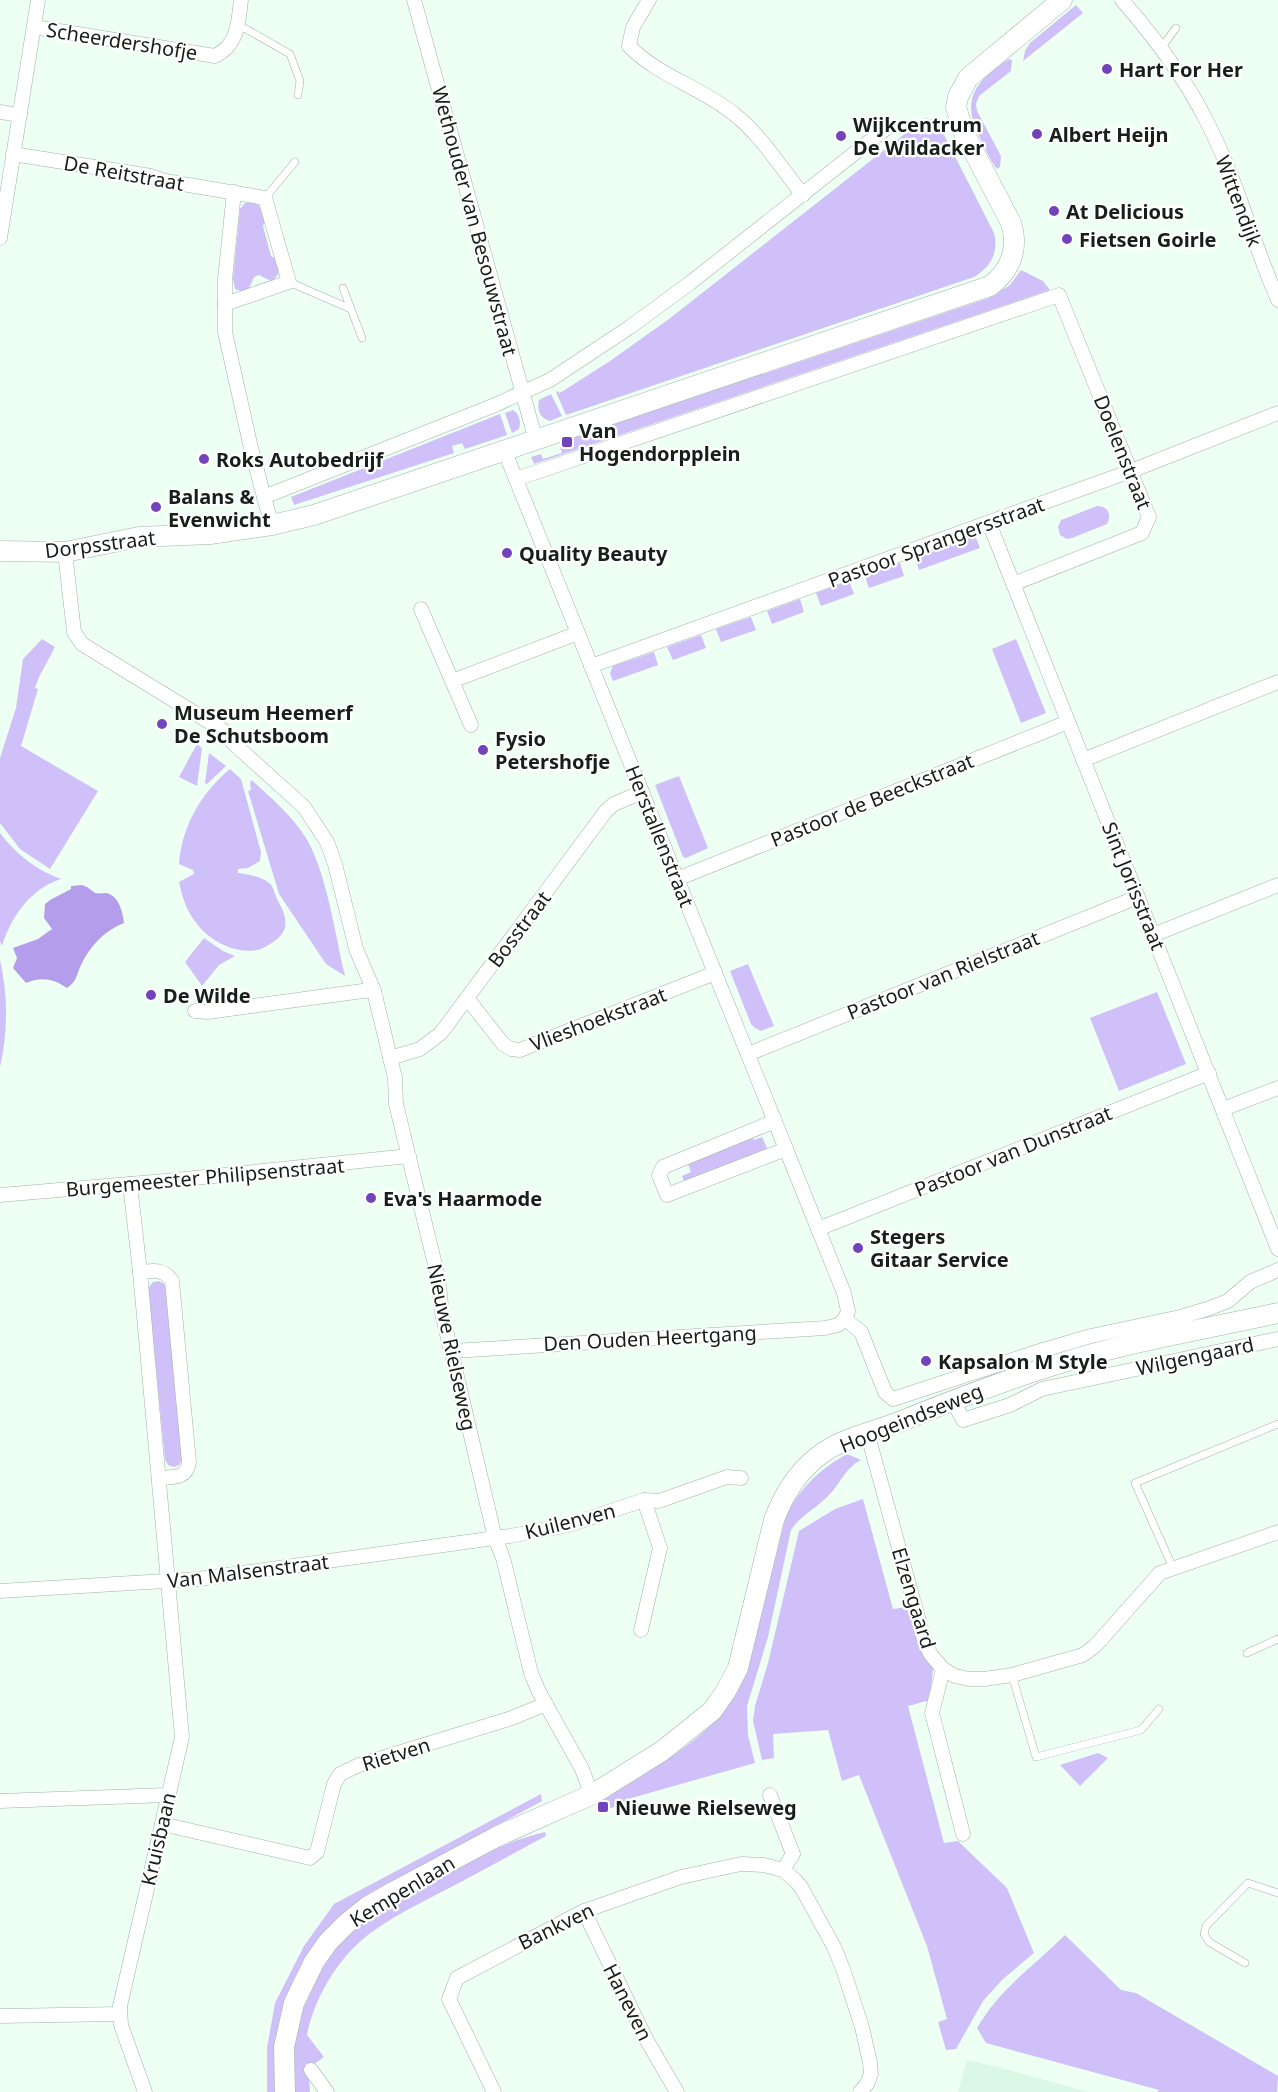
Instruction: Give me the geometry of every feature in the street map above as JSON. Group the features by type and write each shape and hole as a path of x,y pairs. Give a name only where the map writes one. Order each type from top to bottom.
{"street":[{"path":"0,238 38,0"},
{"name":"Scheerdershofje","path":"34,27 215,56 227,50 237,27 241,0"},
{"name":"Wethouder van Besouwstraat","path":"414,0 536,441"},
{"path":"649,0 633,27 629,45 642,59 732,112 749,128 802,195"},
{"path":"234,192 225,279 225,332 251,448 272,525 314,515 505,452 983,290 1005,273 1012,258 1014,235 1011,224 959,122 956,107 958,97 968,78 1062,0"},
{"name":"Wittendijk","path":"1122,0 1161,48 1189,90 1214,137 1278,300"},
{"path":"0,112 20,115"},
{"path":"264,496 522,393 571,368 630,327 889,126"},
{"name":"De Reitstraat","path":"13,154 151,176 165,181 265,198"},
{"path":"225,304 289,282 265,198"},
{"name":"Doelenstraat","path":"516,479 1059,295 1149,517 1142,533 1013,584"},
{"name":"Pastoor Sprangersstraat","path":"591,666 1131,471 1278,413"},
{"name":"Herstallenstraat","path":"505,452 818,1228 846,1301 848,1311 846,1319"},
{"name":"Sint Jorisstraat","path":"989,523 1278,1249"},
{"name":"Dorpsstraat","path":"0,551 65,552 139,537 210,534 272,525"},
{"name":"Nieuwe Rielseweg","path":"65,552 74,632 82,644 219,728 304,807 317,824 331,853 356,949 374,991 395,1078 396,1104 438,1277 442,1313 495,1538 503,1558 531,1673 593,1794"},
{"path":"421,609 471,725"},
{"path":"452,681 578,633"},
{"path":"1083,760 1278,682"},
{"name":"Pastoor de Beeckstraat","path":"677,879 1068,722"},
{"name":"Bosstraat","path":"390,1058 420,1049 441,1033 606,811 614,804 642,792"},
{"path":"1154,935 1278,885"},
{"name":"Pastoor van Rielstraat","path":"748,1054 1138,897"},
{"name":"Vlieshoekstraat","path":"467,998 503,1044 511,1049 520,1050 715,973"},
{"path":"195,1011 208,1012 374,991"},
{"name":"Pastoor van Dunstraat","path":"818,1228 1209,1073"},
{"path":"1223,1109 1278,1088"},
{"path":"775,1121 663,1167 659,1175 667,1195 786,1149"},
{"name":"Burgemeester Philipsenstraat","path":"0,1195 409,1156"},
{"name":"Kruisbaan","path":"130,1184 182,1737 123,1991 120,2014 145,2092"},
{"path":"140,1272 160,1270 168,1274 172,1281 189,1462 188,1470 183,1475 159,1478"},
{"name":"Hoogeindseweg","path":"846,1319 861,1332 885,1392 893,1399 1052,1347 1208,1309 1228,1301 1250,1282 1278,1270"},
{"name":"Hoogeindseweg","path":"593,1794 662,1751 712,1711 726,1691 738,1668 774,1521 784,1498 802,1470 825,1452 867,1432 1062,1362 1278,1313"},
{"name":"Den Ouden Heertgang","path":"452,1351 825,1328 838,1325 846,1319"},
{"name":"Wilgengaard","path":"952,1400 963,1420 1010,1405 1042,1389 1278,1339"},
{"name":"Elzengaard","path":"867,1432 920,1627 931,1655 943,1669 955,1676 984,1679 1012,1675 1083,1655 1095,1646 1160,1573 1278,1532"},
{"name":"Kuilenven","path":"495,1538 569,1525 644,1500 659,1501 728,1478 741,1478"},
{"path":"641,1630 660,1548 644,1500"},
{"name":"Van Malsenstraat","path":"0,1591 210,1577 495,1538"},
{"path":"943,1669 932,1713 963,1834"},
{"name":"Rietven","path":"162,1824 310,1858 317,1852 334,1784 340,1774 359,1764 512,1719 546,1704"},
{"name":"Kempenlaan","path":"285,2092 284,2047 294,2003 308,1971 337,1933 367,1907 393,1892 525,1822 593,1794"},
{"path":"770,1795 793,1854 783,1870 801,1887 834,1947 862,2027 871,2074 867,2084 860,2092"},
{"path":"0,1801 168,1796"},
{"name":"Bankven","path":"494,2092 448,1999 457,1978 584,1911 681,1877 741,1863 764,1865 783,1870"},
{"name":"Haneven","path":"584,1911 646,2039 677,2092"},
{"path":"0,2016 120,2014"},
{"path":"311,2070 327,2092"}],"lane":[{"path":"237,27 246,29 290,54 300,81 298,95"},
{"path":"1161,48 1176,28"},
{"path":"265,198 295,162"},
{"path":"289,282 351,309"},
{"path":"343,288 362,338"},
{"path":"1173,1568 1135,1483 1278,1424"},
{"path":"1246,1653 1278,1639"},
{"path":"1012,1675 1036,1757 1141,1730 1159,1709"},
{"path":"1245,1963 1209,1942 1204,1934 1206,1926 1248,1883 1278,1893"}],"shaded area":[{"path":"1076,5 1083,13 1023,61 1030,43"},
{"path":"1009,59 1012,60 1011,71 979,96 976,104 977,111 1001,156 1000,167 997,169 975,126 971,103 979,84"},
{"path":"925,118 937,121 994,233 994,253 985,269 974,277 566,415 556,392 563,391 610,361 669,319"},
{"path":"253,202 260,207 265,216 263,226 271,256 278,260 279,269 278,275 271,281 259,275 254,277 248,291 243,292 235,289 233,279 240,209 245,203"},
{"path":"1021,270 1043,281 1050,290 534,464 531,457 541,454 543,459 562,453 560,447 568,444 567,440 989,298 1010,285"},
{"path":"551,394 562,416 550,421 541,415 538,403 539,400"},
{"path":"513,410 519,416 520,424 519,429 512,433 505,413"},
{"path":"500,414 507,435 465,449 462,443 452,446 454,453 294,505 291,497"},
{"path":"1097,506 1108,512 1107,524 1072,538 1067,539 1060,535 1058,527 1061,520"},
{"path":"969,538 976,538 980,548 919,570 915,558"},
{"path":"900,563 904,576 869,588 865,576"},
{"path":"849,581 854,594 821,606 816,593"},
{"path":"800,599 804,612 772,624 767,611"},
{"path":"751,617 756,630 721,642 716,629"},
{"path":"701,635 706,648 673,660 667,647"},
{"path":"42,639 55,647 35,688 38,689 21,746 98,791 50,869 20,849 0,823 0,758 16,708 23,659"},
{"path":"1016,639 1046,713 1021,723 992,649"},
{"path":"654,652 658,665 613,681 610,673 613,666"},
{"path":"197,744 202,748 197,786 179,777"},
{"path":"209,753 226,766 207,784 205,783"},
{"path":"230,769 241,779 261,852 260,861 248,868 238,869 238,873 256,876 272,886 286,922 279,937 257,950 232,948 216,941 202,930 190,914 179,882 194,874 193,870 179,864 184,836 189,824 210,789"},
{"path":"679,776 708,848 686,858 683,857 655,785"},
{"path":"252,780 294,822 313,852 330,905 345,976 326,964 279,894 248,791 251,790"},
{"path":"0,833 27,861 61,879 40,890 23,905 2,946 0,941"},
{"path":"82,885 95,893 106,893 114,897 121,910 124,923 110,930 93,945 75,981 67,988 47,979 26,983 13,968 17,958 13,948 38,939 52,929 44,918 45,904 71,889 71,886"},
{"path":"204,938 235,956 219,965 202,986 185,962"},
{"path":"0,960 6,1014 0,1067"},
{"path":"748,964 774,1026 761,1031 751,1024 730,971"},
{"path":"1157,992 1186,1064 1119,1091 1090,1018"},
{"path":"762,1137 769,1152 686,1186 682,1176 691,1172 688,1164 753,1138 754,1140"},
{"path":"159,1281 166,1288 183,1459 179,1465 174,1467 168,1465 165,1459 148,1288 153,1282"},
{"path":"847,1454 861,1460 847,1471 829,1495 799,1520 791,1530 768,1637 747,1706 748,1735 755,1763 628,1799 628,1803 607,1809 602,1801 684,1748 726,1709 748,1668 786,1515 812,1480"},
{"path":"863,1499 893,1609 907,1607 919,1646 933,1669 930,1700 908,1706 944,1843 958,1841 1007,1888 1034,1953 1003,1979 983,2001 956,2049 946,2050 938,2022 947,2019 927,1946 859,1775 842,1781 828,1730 773,1734 774,1758 762,1760 753,1721 799,1531 835,1509"},
{"path":"1098,1753 1108,1758 1080,1786 1060,1765"},
{"path":"541,1794 542,1801 365,1897 322,1937 305,1959 283,2007 274,2062 275,2092 267,2092 267,2048 275,2003 304,1946 334,1904"},
{"path":"545,1832 546,1836 416,1905 376,1929 352,1950 341,1962 323,1990 311,2020 307,2035 324,2057 310,2067 310,2092 294,2092 294,2042 298,2023 320,1970 344,1939 373,1914 463,1865 503,1846"},
{"path":"1065,1935 1121,1990 1136,1993 1278,2076 1277,2092 1158,2092 1159,2090 986,2043 977,2028 986,2014 1007,1989"},
{"path":"967,2060 1005,2069 1089,2092 958,2092"}],"place":[{"name":"Hart For Her","path":"1107,69"},
{"name":"Albert Heijn","path":"1037,134"},
{"name":"Wijkcentrum De Wildacker","path":"841,136"},
{"name":"At Delicious","path":"1054,211"},
{"name":"Fietsen Goirle","path":"1067,239"},
{"name":"Van Hogendorpplein","path":"567,442"},
{"name":"Roks Autobedrijf","path":"204,459"},
{"name":"Balans & Evenwicht","path":"156,507"},
{"name":"Quality Beauty","path":"507,553"},
{"name":"Museum Heemerf De Schutsboom","path":"162,724"},
{"name":"Fysio Petershofje","path":"483,750"},
{"name":"De Wilde","path":"151,995"},
{"name":"Eva's Haarmode","path":"371,1198"},
{"name":"Stegers Gitaar Service","path":"858,1248"},
{"name":"Kapsalon M Style","path":"926,1361"},
{"name":"Nieuwe Rielseweg","path":"603,1807"}]}
